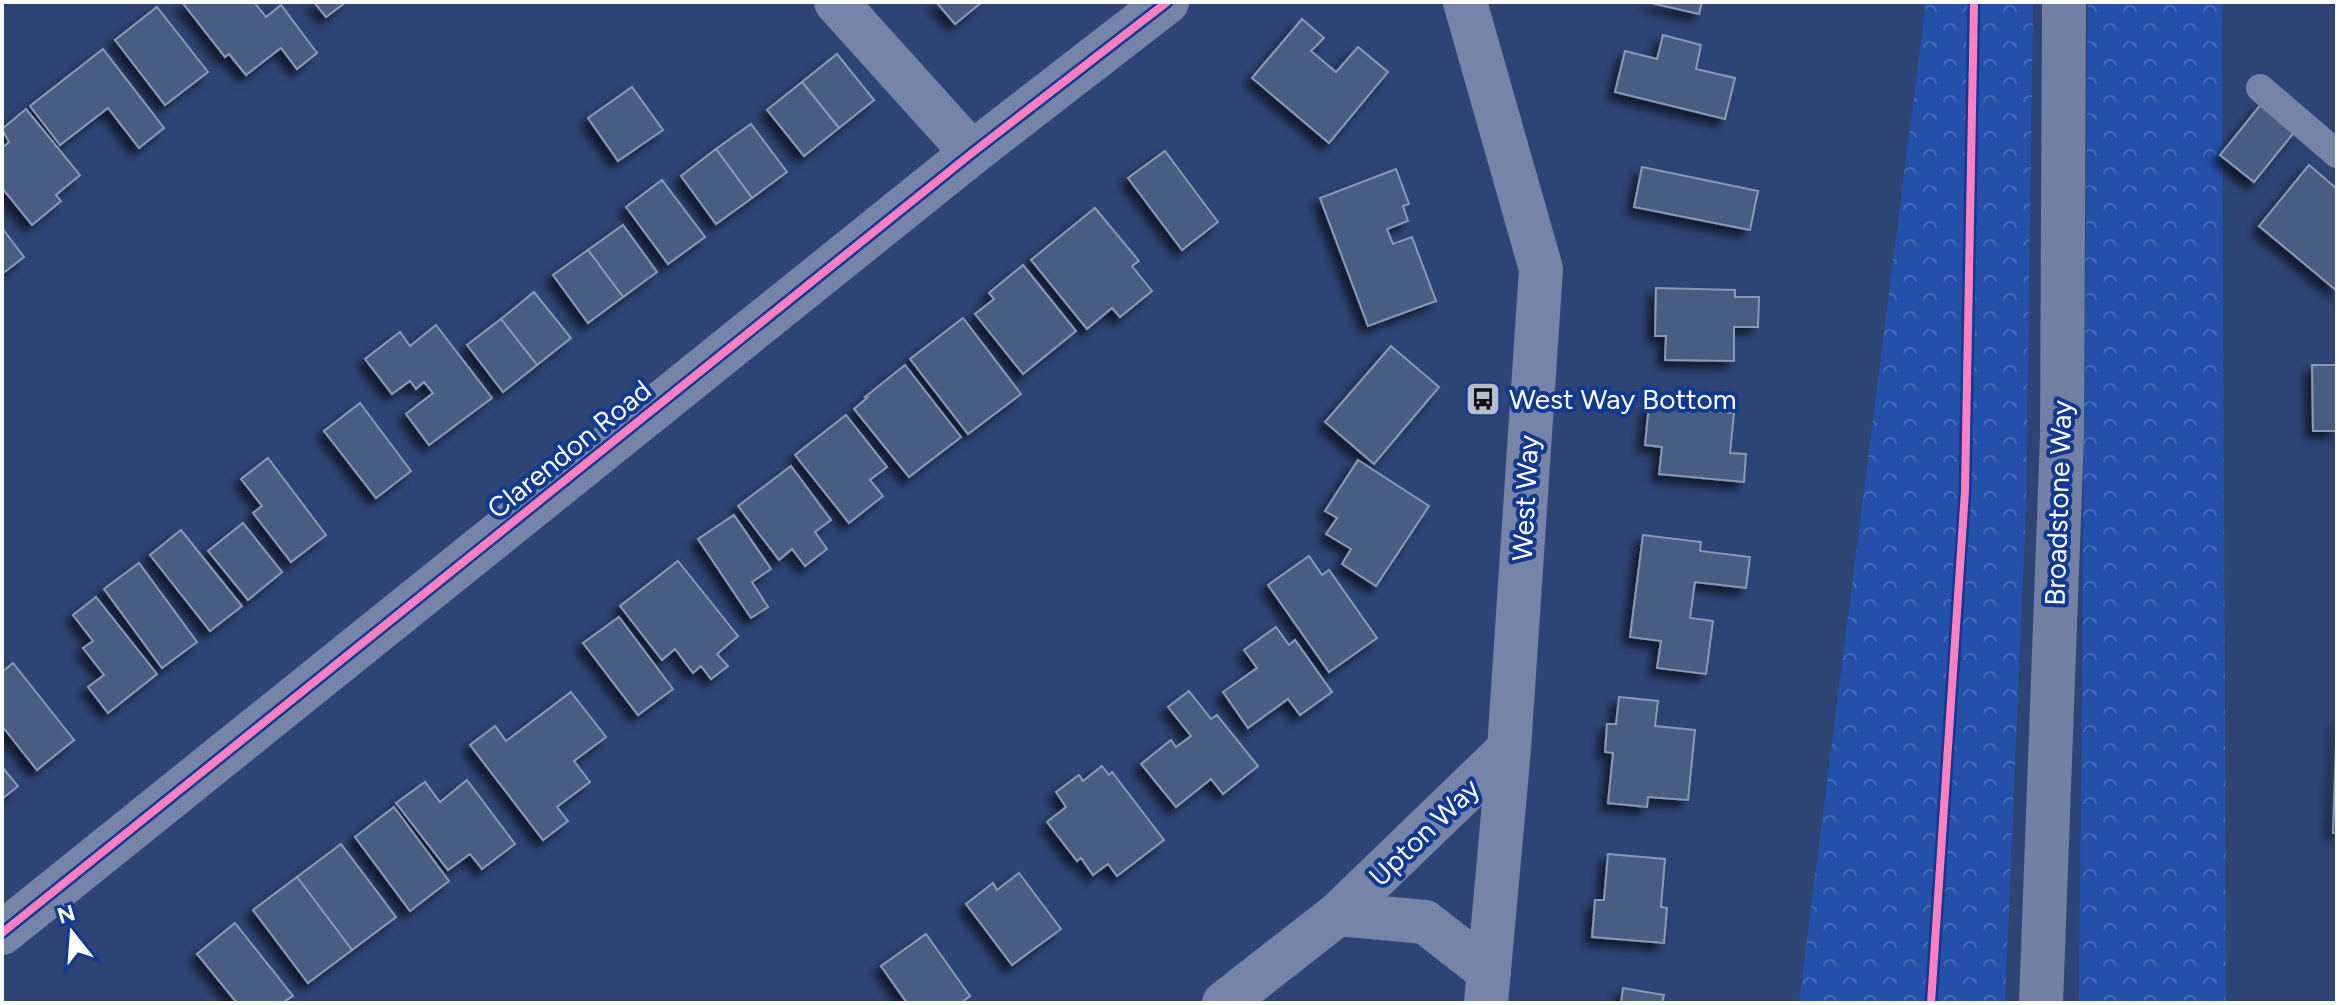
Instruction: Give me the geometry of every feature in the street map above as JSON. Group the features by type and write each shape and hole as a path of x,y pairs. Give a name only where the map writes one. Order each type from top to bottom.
{"street":[{"path":"836,2 972,153"},
{"name":"Clarendon Road","path":"2,933 972,153 1167,2"},
{"name":"West Way","path":"1465,2 1541,269 1509,749 1488,988"},
{"name":"Broadstone Way","path":"2041,1003 2062,436 2064,2"},
{"name":"Upton Way","path":"1224,1003 1338,914 1509,749"},
{"name":"Upton Way","path":"1338,914 1425,922 1488,988"}],"lane":[{"path":"2260,88 2337,154"}],"green space":[{"path":"1926,2 2033,2 2026,505 2005,1003 1799,1003"},
{"path":"2088,2 2222,2 2226,1003 2079,1003"}],"building":[{"path":"182,2 254,2 266,17 281,5 317,53 297,69 281,48 246,75 229,54 225,57"},
{"path":"314,2 346,2 326,17"},
{"path":"936,2 982,2 955,24"},
{"path":"1647,2 1702,2 1699,14"},
{"path":"157,7 208,72 165,105 115,40"},
{"path":"1302,19 1324,38 1311,51 1336,72 1358,47 1388,72 1329,143 1252,78"},
{"path":"1663,35 1701,45 1696,69 1735,78 1725,119 1615,92 1625,51 1657,59"},
{"path":"103,49 164,128 139,148 108,108 60,145 30,106"},
{"path":"837,54 874,100 839,128 802,82"},
{"path":"802,82 839,128 804,156 767,110"},
{"path":"632,87 663,130 618,161 588,118"},
{"path":"2262,103 2296,130 2254,182 2220,155"},
{"path":"26,109 80,175 56,195 61,201 32,225 2,188 2,148 9,142 2,129"},
{"path":"751,124 787,172 752,198 716,149"},
{"path":"716,149 752,198 716,224 681,176"},
{"path":"1165,151 1218,222 1182,250 1128,178"},
{"path":"2309,165 2337,189 2337,291 2259,226"},
{"path":"1642,167 1758,191 1750,230 1634,207"},
{"path":"1396,169 1409,204 1403,206 1408,221 1387,229 1393,244 1412,237 1436,301 1368,326 1320,198"},
{"path":"662,180 705,237 668,264 626,207"},
{"path":"1095,208 1139,261 1132,266 1152,291 1120,317 1112,308 1087,329 1031,260"},
{"path":"623,225 657,272 623,297 588,250"},
{"path":"2,228 24,257 2,274"},
{"path":"588,250 623,297 588,323 553,275"},
{"path":"1023,265 1076,331 1023,374 975,314 994,299 989,293"},
{"path":"1656,288 1735,290 1735,297 1759,297 1758,327 1734,327 1734,361 1665,360 1666,336 1655,336"},
{"path":"534,292 571,338 537,365 501,319"},
{"path":"963,318 1021,394 968,434 910,359"},
{"path":"501,319 537,365 503,392 467,345"},
{"path":"436,325 492,398 429,445 406,414 433,393 424,382 416,389 410,381 392,394 365,359 400,332 410,346"},
{"path":"1391,346 1439,387 1374,464 1325,422"},
{"path":"905,365 961,437 909,477 854,409"},
{"path":"2312,365 2337,365 2337,431 2313,431"},
{"path":"360,403 411,471 376,498 324,431"},
{"path":"1649,405 1734,413 1730,453 1746,454 1744,482 1659,474 1662,447 1645,445"},
{"path":"846,415 887,467 870,480 883,496 849,523 795,455"},
{"path":"268,458 326,535 291,562 253,513 262,506 241,479"},
{"path":"1358,460 1429,506 1376,586 1342,564 1351,549 1326,534 1337,518 1325,511"},
{"path":"791,466 831,520 815,532 827,549 805,566 792,549 779,560 738,506"},
{"path":"734,515 771,569 752,582 768,607 751,618 698,539"},
{"path":"243,523 282,572 248,600 208,551"},
{"path":"181,530 242,606 210,631 150,555"},
{"path":"1643,535 1701,542 1700,551 1750,557 1746,588 1695,582 1690,618 1713,621 1706,674 1657,668 1661,641 1630,637"},
{"path":"1309,556 1322,575 1329,570 1377,638 1329,672 1268,585"},
{"path":"678,561 738,636 717,654 728,666 711,679 701,666 693,673 675,649 662,660 620,606"},
{"path":"139,563 197,642 162,668 104,589"},
{"path":"96,597 157,674 108,713 88,687 104,675 83,648 93,641 73,615"},
{"path":"619,617 673,689 638,715 583,643"},
{"path":"1276,627 1289,645 1295,640 1332,692 1300,715 1288,699 1248,728 1223,692 1257,668 1244,650"},
{"path":"13,663 74,740 37,770 2,726 2,672"},
{"path":"1189,691 1211,719 1217,715 1258,766 1223,794 1211,779 1176,807 1141,764 1171,740 1176,747 1191,736 1168,707"},
{"path":"571,692 606,737 574,761 590,782 557,807 568,821 543,840 470,745 495,726 506,741"},
{"path":"1619,697 1658,701 1655,726 1695,730 1688,800 1648,797 1647,807 1608,803 1613,753 1605,752 1607,724 1616,724"},
{"path":"2337,719 2337,833 2333,833"},
{"path":"1102,766 1109,775 1112,772 1164,840 1117,876 1108,864 1093,875 1081,858 1077,861 1047,822 1066,807 1056,792 1079,775 1083,781"},
{"path":"2,767 18,786 2,799"},
{"path":"467,780 515,844 482,869 470,854 448,870 396,803 425,782 440,802"},
{"path":"394,807 449,881 410,911 355,837"},
{"path":"341,844 396,917 352,950 297,877"},
{"path":"1608,854 1665,859 1661,907 1667,908 1664,943 1592,937 1595,900 1604,900"},
{"path":"1019,873 1061,929 1012,965 966,904 993,883 997,890"},
{"path":"297,877 352,950 308,983 253,910"},
{"path":"235,923 293,996 286,1003 237,1003 197,954"},
{"path":"926,934 970,996 961,1003 907,1003 881,966"},
{"path":"1623,988 1664,995 1662,1003 1621,1003"}],"cycle path":[{"path":"2,933 972,153 1167,2"},
{"path":"1931,1003 1965,491 1974,2"}],"place":[{"name":"West Way Bottom","path":"1483,399"}]}
